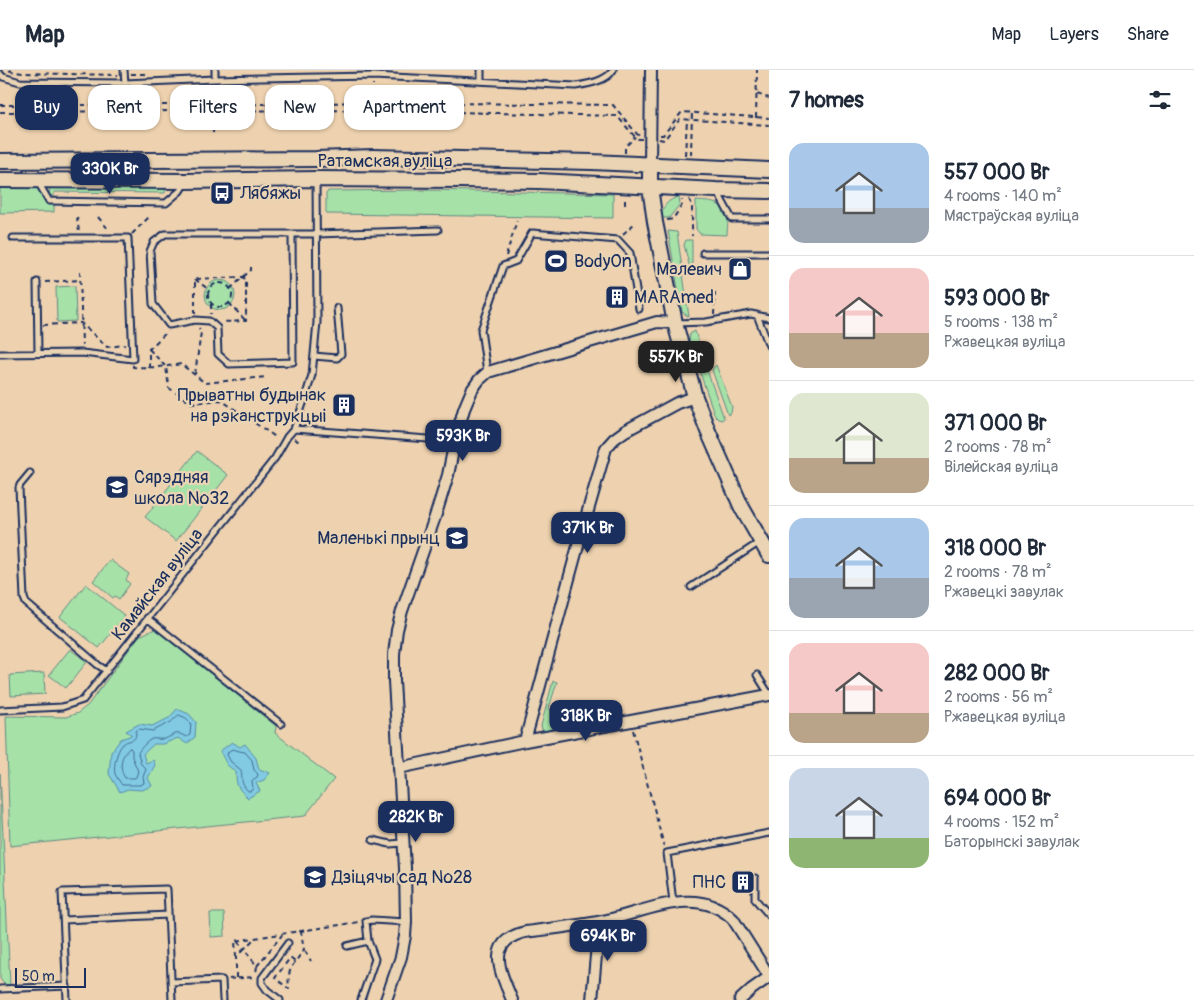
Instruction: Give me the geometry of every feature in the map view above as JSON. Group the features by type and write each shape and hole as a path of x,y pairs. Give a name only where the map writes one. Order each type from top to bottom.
{"main road":[{"name":"Ратамская вуліца","path":"0,161 373,158 592,162 769,170"},
{"path":"650,164 650,187 655,222 675,323 695,397 741,506 769,555"},
{"name":"Ратамская вуліца","path":"0,180 186,181 316,179 539,181 769,191"}],"street":[{"path":"650,164 651,70"},
{"path":"386,1000 406,936 406,899 394,681 394,654 397,630 436,514 448,475 464,409 472,390 488,372 657,322 675,323"},
{"path":"525,741 606,448 625,431 677,404 695,397"},
{"path":"399,768 525,741 769,695"},
{"path":"512,1000 499,964 503,943 516,934 599,922 673,902 705,903 721,908 734,918 769,976 740,1000"},
{"path":"592,1000 599,922"}],"lane":[{"path":"215,70 215,79"},
{"path":"373,76 376,70"},
{"path":"481,70 481,81"},
{"path":"0,74 20,82 125,83 373,76 576,86 595,82 611,74 613,70"},
{"path":"124,72 125,83"},
{"name":"Камайская вуліца","path":"0,710 62,707 83,700 276,458 294,429 312,375 317,322 316,179"},
{"path":"36,180 49,201 166,203 180,191 186,181"},
{"path":"716,190 732,219 769,219"},
{"path":"292,234 293,362 229,364 218,354 217,328 209,320 195,320 169,325 153,304 150,251 154,242 165,234 292,234 317,234 438,230"},
{"path":"488,372 481,330 503,266 516,262 532,233 618,240 630,253 639,310"},
{"path":"0,354 82,353 133,359 128,238 13,238"},
{"path":"703,253 769,253"},
{"path":"37,282 38,353"},
{"path":"314,356 337,358 341,354 337,308"},
{"path":"675,323 714,321 751,314 769,318"},
{"path":"757,315 769,346"},
{"path":"294,429 455,441"},
{"path":"30,473 19,488 24,598 26,603 107,671"},
{"path":"691,587 761,541"},
{"path":"147,618 281,724"},
{"path":"757,675 769,695"},
{"path":"673,902 667,853 769,833"},
{"path":"373,840 390,844 403,844"},
{"path":"755,878 755,899 769,915"},
{"path":"67,1000 62,892 167,889 172,1000"},
{"path":"64,920 168,915"},
{"path":"361,1000 375,959 368,941 366,921 406,922"},
{"path":"347,946 368,941"},
{"path":"280,1000 267,990 262,983 262,978 288,943"},
{"path":"171,982 222,980 223,1000"},
{"path":"0,989 66,986"}],"path":[{"path":"9,70 22,73 124,72 152,74"},
{"path":"756,118 757,70"},
{"path":"373,76 373,85"},
{"path":"215,79 215,85"},
{"path":"757,94 769,98"},
{"path":"255,104 344,103"},
{"path":"0,104 170,105"},
{"path":"464,104 613,106 638,136 650,139 663,135 682,112 769,118"},
{"path":"255,111 344,110"},
{"path":"0,112 170,112"},
{"path":"464,112 617,116 637,139 664,140 680,119 769,125"},
{"path":"691,155 692,112"},
{"path":"685,155 687,120"},
{"path":"625,150 625,147 635,137"},
{"path":"624,205 625,193"},
{"path":"655,222 673,218 682,206 682,197"},
{"path":"688,197 692,205 692,236"},
{"path":"503,266 517,220"},
{"path":"618,240 635,223"},
{"path":"230,288 251,270 251,267"},
{"path":"80,271 82,353"},
{"path":"195,279 243,277"},
{"path":"243,277 246,280 246,321"},
{"path":"195,279 209,290"},
{"path":"195,279 195,320 201,332 195,374"},
{"path":"37,282 80,280"},
{"path":"215,284 226,285 230,288 232,299 224,307 215,307 211,303 208,298 209,290 215,284"},
{"path":"714,321 715,290"},
{"path":"211,303 211,314 220,322 246,321"},
{"path":"229,303 246,321"},
{"path":"38,325 82,322 107,347 125,346"},
{"path":"217,328 220,322"},
{"path":"149,368 149,349 167,332 169,325"},
{"path":"149,349 166,367 169,388 191,403 222,400 277,438"},
{"path":"133,359 133,367 166,367 181,364 205,383 266,377"},
{"path":"630,721 667,853"},
{"path":"237,941 366,921"},
{"path":"301,932 304,950 312,961"},
{"path":"222,980 256,976 257,966 282,934"},
{"path":"236,957 255,938"},
{"path":"237,941 257,966"},
{"path":"236,978 235,942 237,941"},
{"path":"295,962 290,958 275,978 289,988 288,977 290,970 304,950"}],"green space":[{"path":"37,187 46,203 54,205 54,212 0,213 0,188"},
{"path":"50,187 166,187 165,193 54,192 54,196 49,195"},
{"path":"425,190 613,194 613,218 328,214 326,212 326,194 328,191"},
{"path":"679,197 680,204 669,218 660,218 666,204"},
{"path":"696,201 718,204 725,210 728,219 727,235 700,234 696,229"},
{"path":"668,231 677,232 689,317 682,312"},
{"path":"686,240 692,240 692,276 684,245"},
{"path":"220,280 226,281 234,289 234,301 226,309 220,310 214,309 206,301 205,295 206,289 214,281"},
{"path":"75,286 76,321 57,322 56,287"},
{"path":"695,331 724,418 722,420 715,416 689,341 690,334"},
{"path":"716,365 732,407 731,413 728,415 712,370"},
{"path":"197,451 228,475 176,541 145,517"},
{"path":"110,560 129,574 126,580 130,584 119,599 115,596 113,598 93,581"},
{"path":"86,584 125,616 99,648 60,617"},
{"path":"155,629 276,726 275,733 334,779 305,816 10,846 6,716 66,717 78,713 88,705 139,636"},
{"path":"70,649 87,662 66,688 49,675"},
{"path":"44,673 45,694 11,696 10,675"},
{"path":"553,681 557,682 549,708 567,728 543,732 541,726"},
{"path":"0,773 10,985 4,984 0,979"},
{"path":"210,913 224,913 225,936 211,937"}],"water":[{"path":"177,709 189,714 196,722 195,737 187,744 178,738 163,744 154,744 143,754 146,763 153,760 155,765 148,778 152,786 142,790 128,789 120,792 109,774 111,752 121,739 132,735 126,731 139,724 152,726 169,718"},
{"path":"232,742 240,747 245,744 256,758 259,769 270,773 264,780 256,783 260,791 248,798 238,787 236,772 227,765 220,751"}],"place":[{"name":"Лябяжы","path":"222,193"},
{"name":"BodyOn","path":"556,261"},
{"name":"Малевич","path":"740,269"},
{"name":"MARAmed","path":"617,297"},
{"name":"Прыватны будынак на рэканструкцыі","path":"344,405"},
{"name":"Сярэдняя школа №32","path":"117,487"},
{"name":"Маленькі прынц","path":"457,538"},
{"name":"Дзіцячы сад №28","path":"315,877"},
{"name":"ПНС","path":"743,882"}]}
